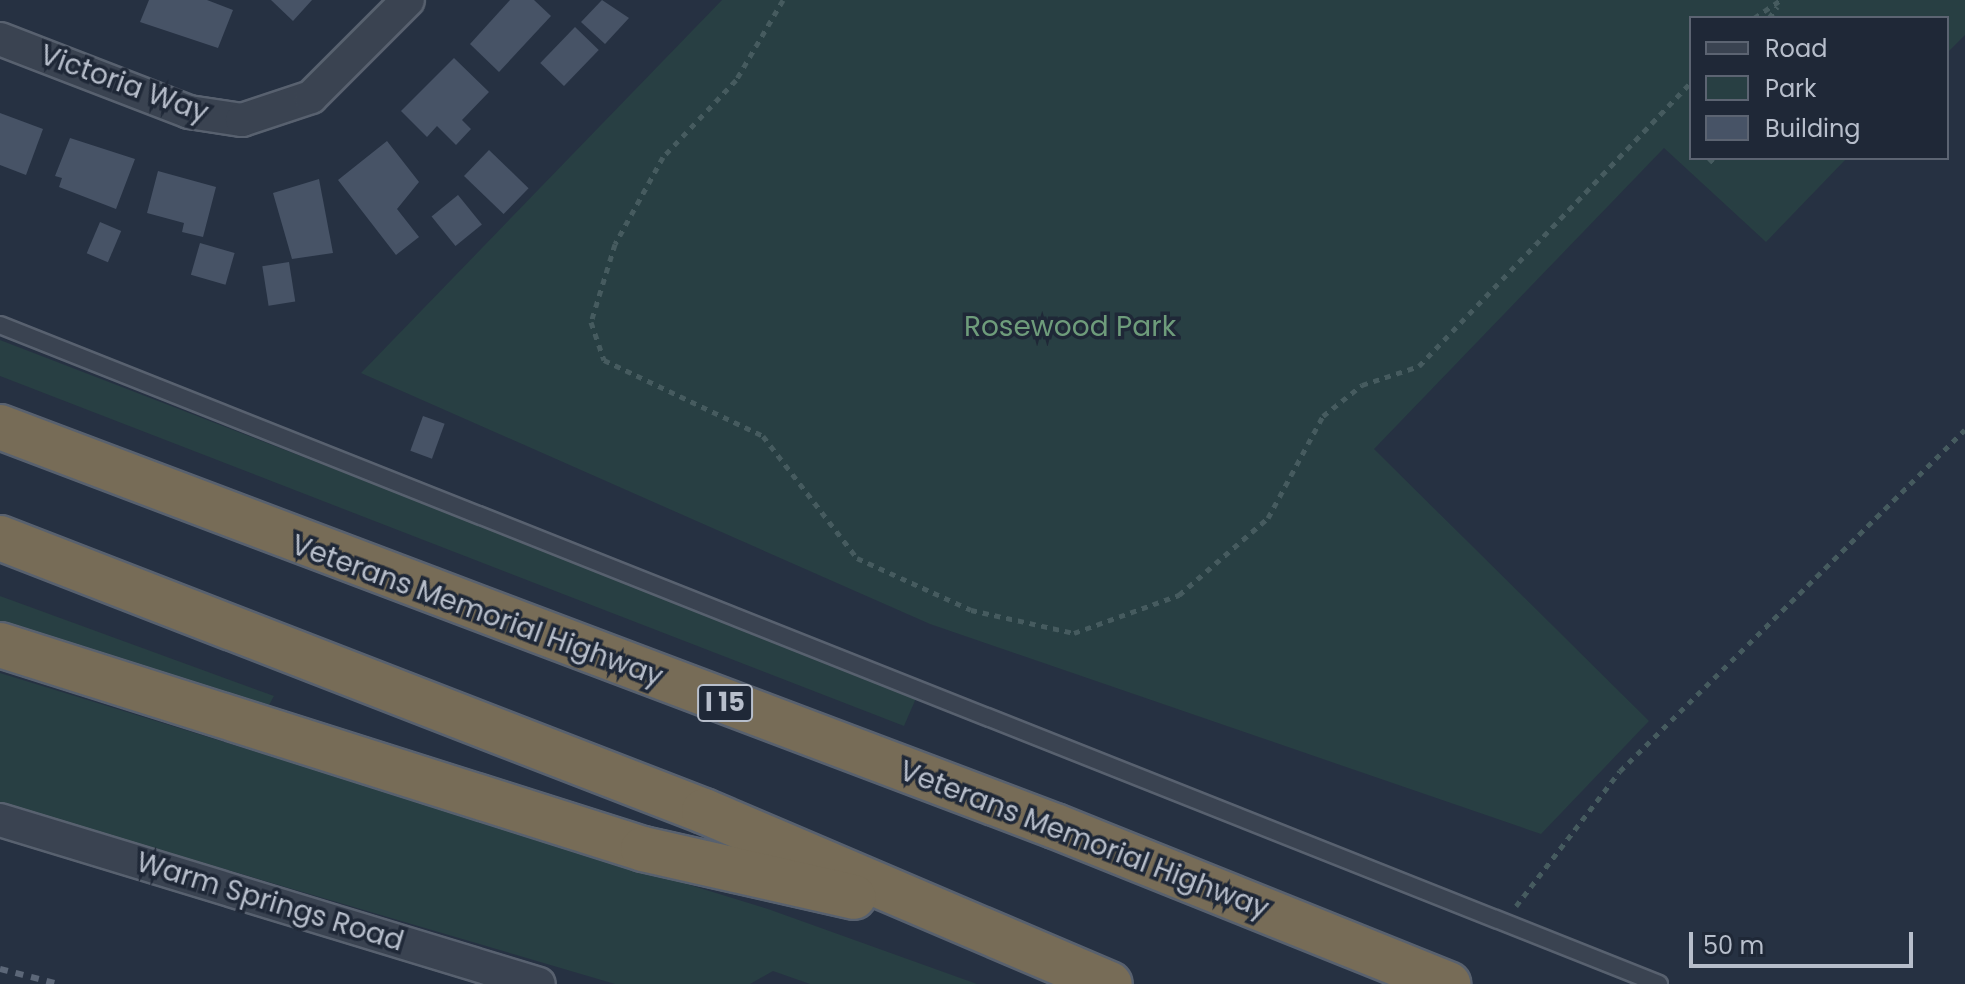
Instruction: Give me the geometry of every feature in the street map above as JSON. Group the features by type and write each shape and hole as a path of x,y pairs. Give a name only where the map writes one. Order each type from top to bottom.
{"highway":[{"name":"Veterans Memorial Highway","path":"0,427 1055,826 1448,984"},
{"path":"0,538 704,811 1110,984"},
{"path":"0,645 643,849 958,921"}],"street":[{"name":"Victoria Way","path":"0,39 206,117 242,120 295,106 408,0"},
{"name":"Warm Springs Road","path":"0,820 539,984"}],"lane":[{"path":"0,325 1505,920 1659,984"}],"path":[{"path":"783,0 736,80 663,157 615,244 591,322 604,360 763,436 857,558 971,610 1074,633 1179,595 1268,518 1323,416 1362,385 1419,366 1689,84"},
{"path":"1757,16 1780,3"},
{"path":"1711,160 1715,164"},
{"path":"1505,920 1620,771 1965,430"}],"green space":[{"name":"Rosewood Park","path":"722,0 1965,0 1965,35 1949,51 1949,16 1689,16 1689,160 1845,160 1766,242 1664,148 1374,449 1649,721 1541,834 930,624 361,373"},
{"path":"0,340 917,696 904,726 0,376"},
{"path":"0,596 274,696 264,714 0,629"},
{"path":"0,673 768,909 977,984 810,984 773,971 750,984 615,984 0,803"}],"building":[{"path":"149,0 207,0 233,10 218,48 140,22"},
{"path":"271,0 312,0 293,21"},
{"path":"510,0 534,0 551,16 499,72 470,44"},
{"path":"602,0 629,18 605,44 581,22"},
{"path":"575,27 599,50 564,86 540,63"},
{"path":"454,58 489,92 462,120 471,129 456,145 437,126 427,137 401,111"},
{"path":"0,113 43,129 26,175 0,165"},
{"path":"70,138 135,159 116,209 59,187 62,178 55,176"},
{"path":"387,141 419,182 397,209 419,237 396,255 338,180"},
{"path":"489,150 529,188 504,214 464,176"},
{"path":"158,171 216,187 203,237 182,232 184,223 147,213"},
{"path":"319,179 333,253 292,259 273,193"},
{"path":"458,195 482,225 455,246 432,216"},
{"path":"100,222 121,231 108,262 87,253"},
{"path":"200,243 235,253 226,285 191,275"},
{"path":"289,262 295,302 269,306 262,266"},
{"path":"423,416 445,424 432,459 410,451"}],"railway":[{"path":"0,969 58,984"}]}
